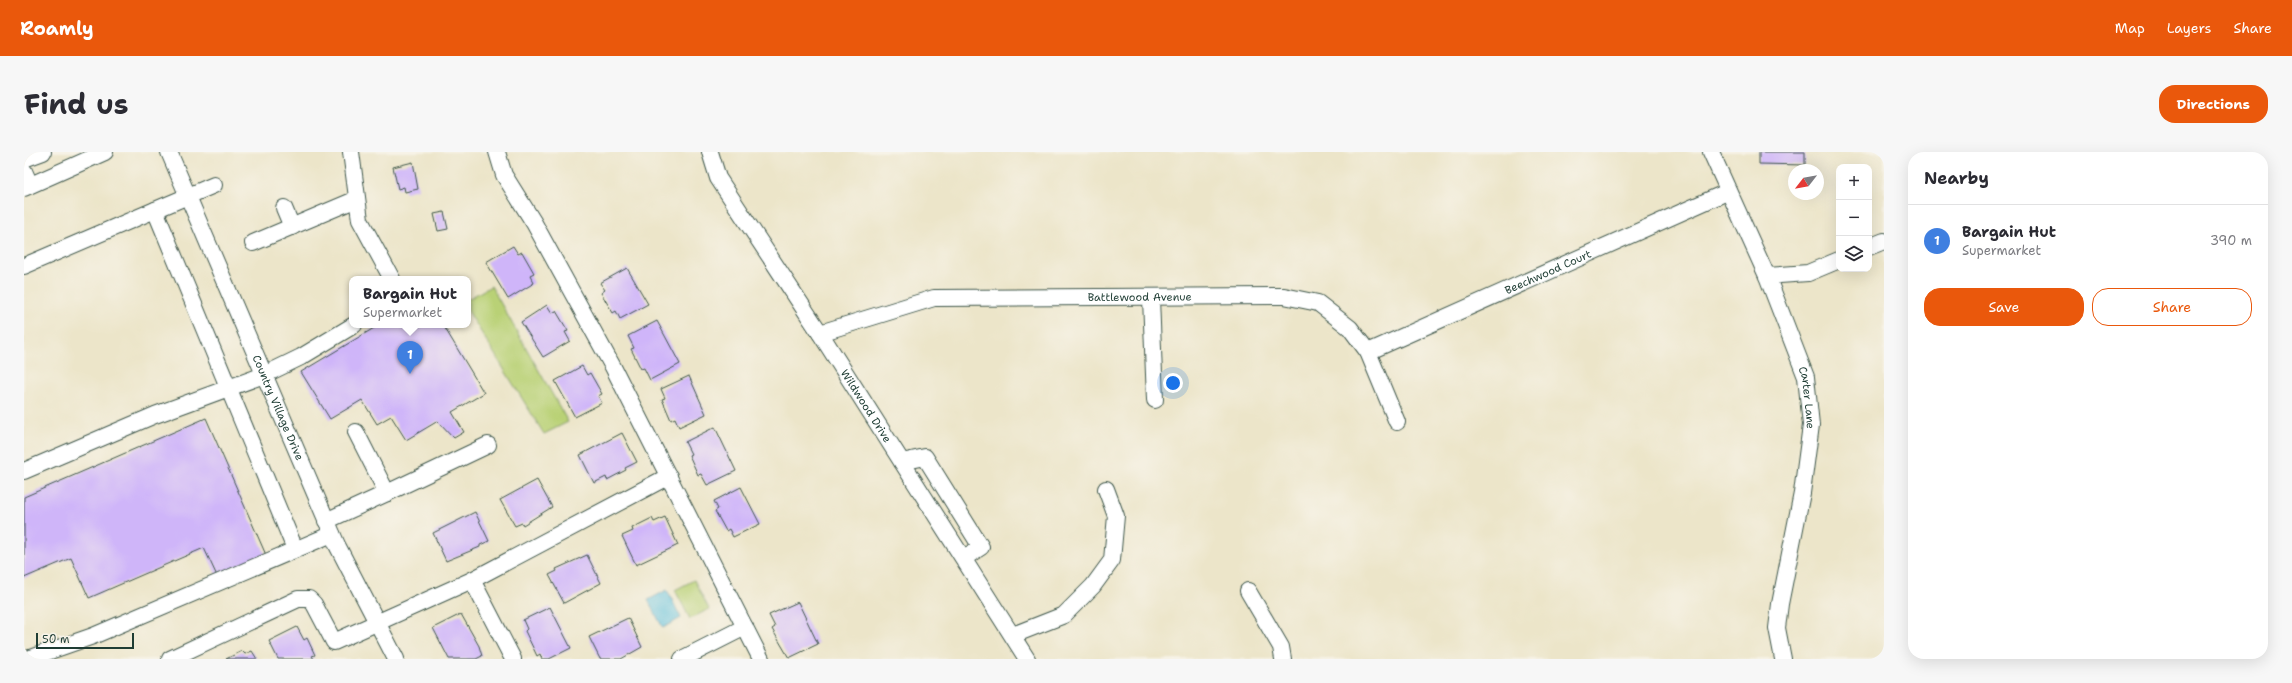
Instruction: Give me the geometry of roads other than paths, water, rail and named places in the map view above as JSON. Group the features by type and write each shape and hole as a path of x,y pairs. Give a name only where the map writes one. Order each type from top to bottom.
{"street":[{"path":"24,159 43,152"},
{"path":"26,181 105,152"},
{"name":"Country Village Drive","path":"169,152 329,527 396,659"},
{"path":"351,152 360,220 390,276"},
{"path":"497,152 504,175 534,223 613,367 761,659"},
{"name":"Wildwood Drive","path":"710,152 718,178 820,333 1027,659"},
{"name":"Carter Lane","path":"1711,152 1767,276 1806,377 1810,425 1802,493 1780,604 1777,628 1783,659"},
{"path":"24,266 214,185"},
{"name":"Beechwood Court","path":"1368,352 1728,192"},
{"path":"253,243 357,199"},
{"path":"284,208 292,227"},
{"path":"155,210 295,550"},
{"path":"1872,247 1884,241"},
{"path":"1767,276 1808,272 1836,261"},
{"name":"Battlewood Avenue","path":"820,333 934,298 1151,298 1284,296 1318,303 1350,328 1368,352 1397,422"},
{"path":"1151,298 1155,400"},
{"path":"25,467 155,415 264,375 301,357 349,328"},
{"path":"356,432 387,493"},
{"path":"27,659 93,636 295,550 329,527 387,493 488,445"},
{"path":"902,462 925,456 981,547 964,558"},
{"path":"170,659 298,599 309,599 314,604 334,642 377,624 472,580 669,476"},
{"path":"1013,635 1064,615 1093,586 1112,560 1116,516 1106,489"},
{"path":"472,580 513,659"},
{"path":"1248,591 1281,647 1283,659"},
{"path":"682,659 745,627"}],"water":[{"path":"667,590 681,618 663,628 648,600"}],"place":[{"name":"Bargain Hut","path":"410,374"}]}
